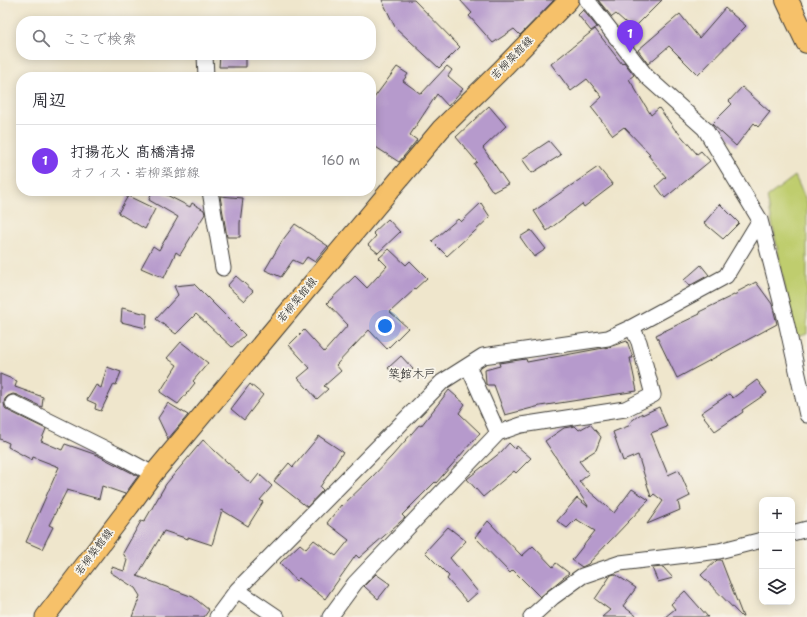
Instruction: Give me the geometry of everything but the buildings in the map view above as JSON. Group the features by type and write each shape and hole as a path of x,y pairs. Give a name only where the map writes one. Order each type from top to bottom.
{"highway":[{"path":"787,0 807,42"}],"main road":[{"name":"若柳築館線","path":"45,617 129,507 152,474 441,129 569,0"}],"street":[{"path":"587,0 647,77 705,129 760,220 786,322 807,415"},
{"path":"205,60 206,72"},
{"path":"211,196 223,268"},
{"path":"216,617 237,590 442,382 483,356 608,338 632,327 726,276 760,220"},
{"path":"330,617 355,583 498,433 521,425 625,409 653,395 639,342 632,327"},
{"path":"468,366 498,433"},
{"path":"13,403 152,474"},
{"path":"795,532 807,530"},
{"path":"531,617 552,597 582,576 590,573 620,563 719,550 759,541"},
{"path":"237,590 277,617"}],"green space":[{"path":"795,176 807,202 807,334 795,338 767,197"}],"place":[{"name":"打揚花火 髙橋清掃","path":"630,53"}],"district":[{"name":"築館木戸","path":"412,374"}]}
